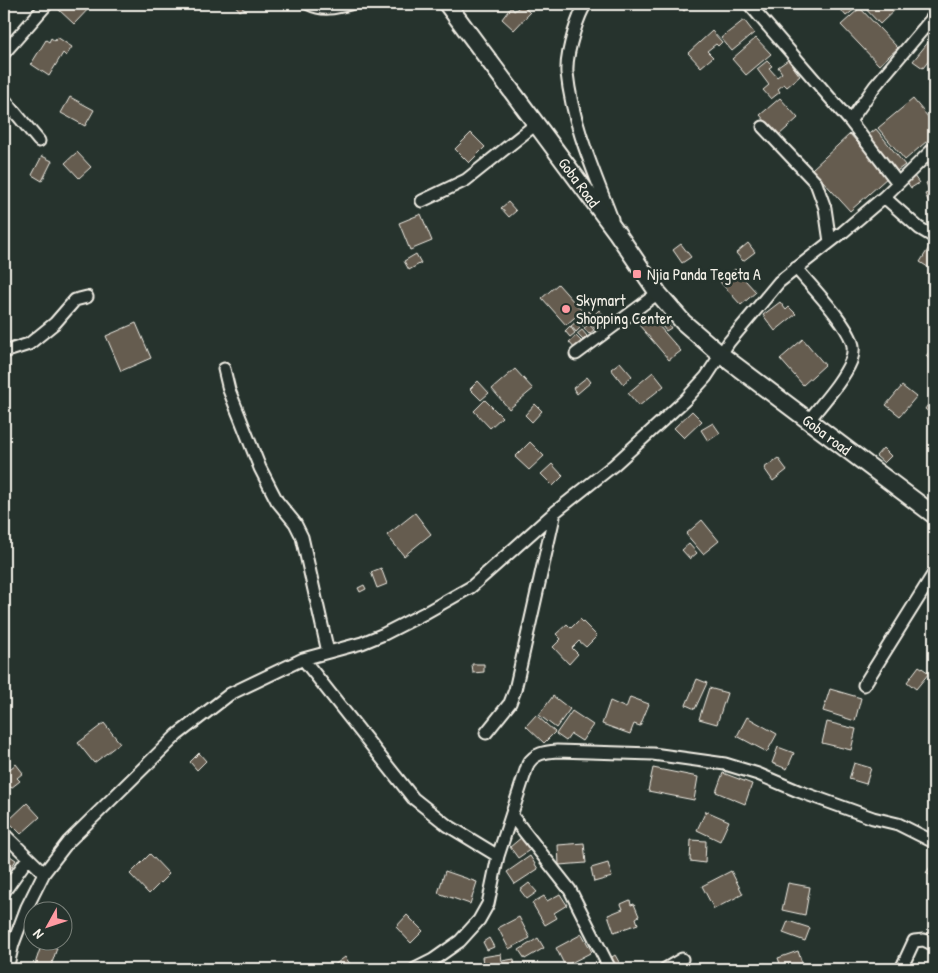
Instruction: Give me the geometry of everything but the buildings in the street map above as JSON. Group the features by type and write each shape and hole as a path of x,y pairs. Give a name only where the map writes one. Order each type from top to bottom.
{"main road":[{"name":"Goba Road","path":"447,4 618,233 658,294 683,322 720,354"},
{"name":"Goba road","path":"720,354 934,515"}],"street":[{"path":"4,53 47,4"},
{"path":"309,4 323,9 332,9 350,4"},
{"path":"586,4 574,31 567,72 574,112 582,139 618,233"},
{"path":"749,4 850,121 898,183"},
{"path":"850,121 875,86 934,16"},
{"path":"4,99 39,142"},
{"path":"422,201 466,180 536,124"},
{"path":"763,127 816,183 825,208 830,242"},
{"path":"7,969 13,944 27,906 44,873 68,842 177,734 230,694 303,659 362,643 384,634 456,596 476,582 555,512 614,465 685,400 706,377 720,354 773,288 884,197 934,148"},
{"path":"884,197 919,228 934,237"},
{"path":"796,268 833,311 853,345 851,360 841,378 808,420"},
{"path":"576,354 658,294"},
{"path":"4,352 29,344 56,322 75,300 87,297"},
{"path":"224,369 229,390 262,474 277,501 295,523 302,537 328,652"},
{"path":"486,733 510,703 516,690 555,512"},
{"path":"864,685 934,573"},
{"path":"303,659 414,798 447,825 498,856"},
{"path":"415,969 433,960 460,941 479,920 488,904 498,856 528,764 538,754 557,751 653,754 725,764 758,774 798,791 873,818 898,824 934,842"},
{"path":"512,816 570,890 610,969"},
{"path":"4,834 44,873"},
{"path":"4,892 28,858"},
{"path":"901,969 914,941 924,940 934,946"},
{"path":"665,969 682,959"}],"place":[{"name":"Njia Panda Tegeta A","path":"637,274"},
{"name":"Skymart Shopping Center","path":"566,309"}]}
